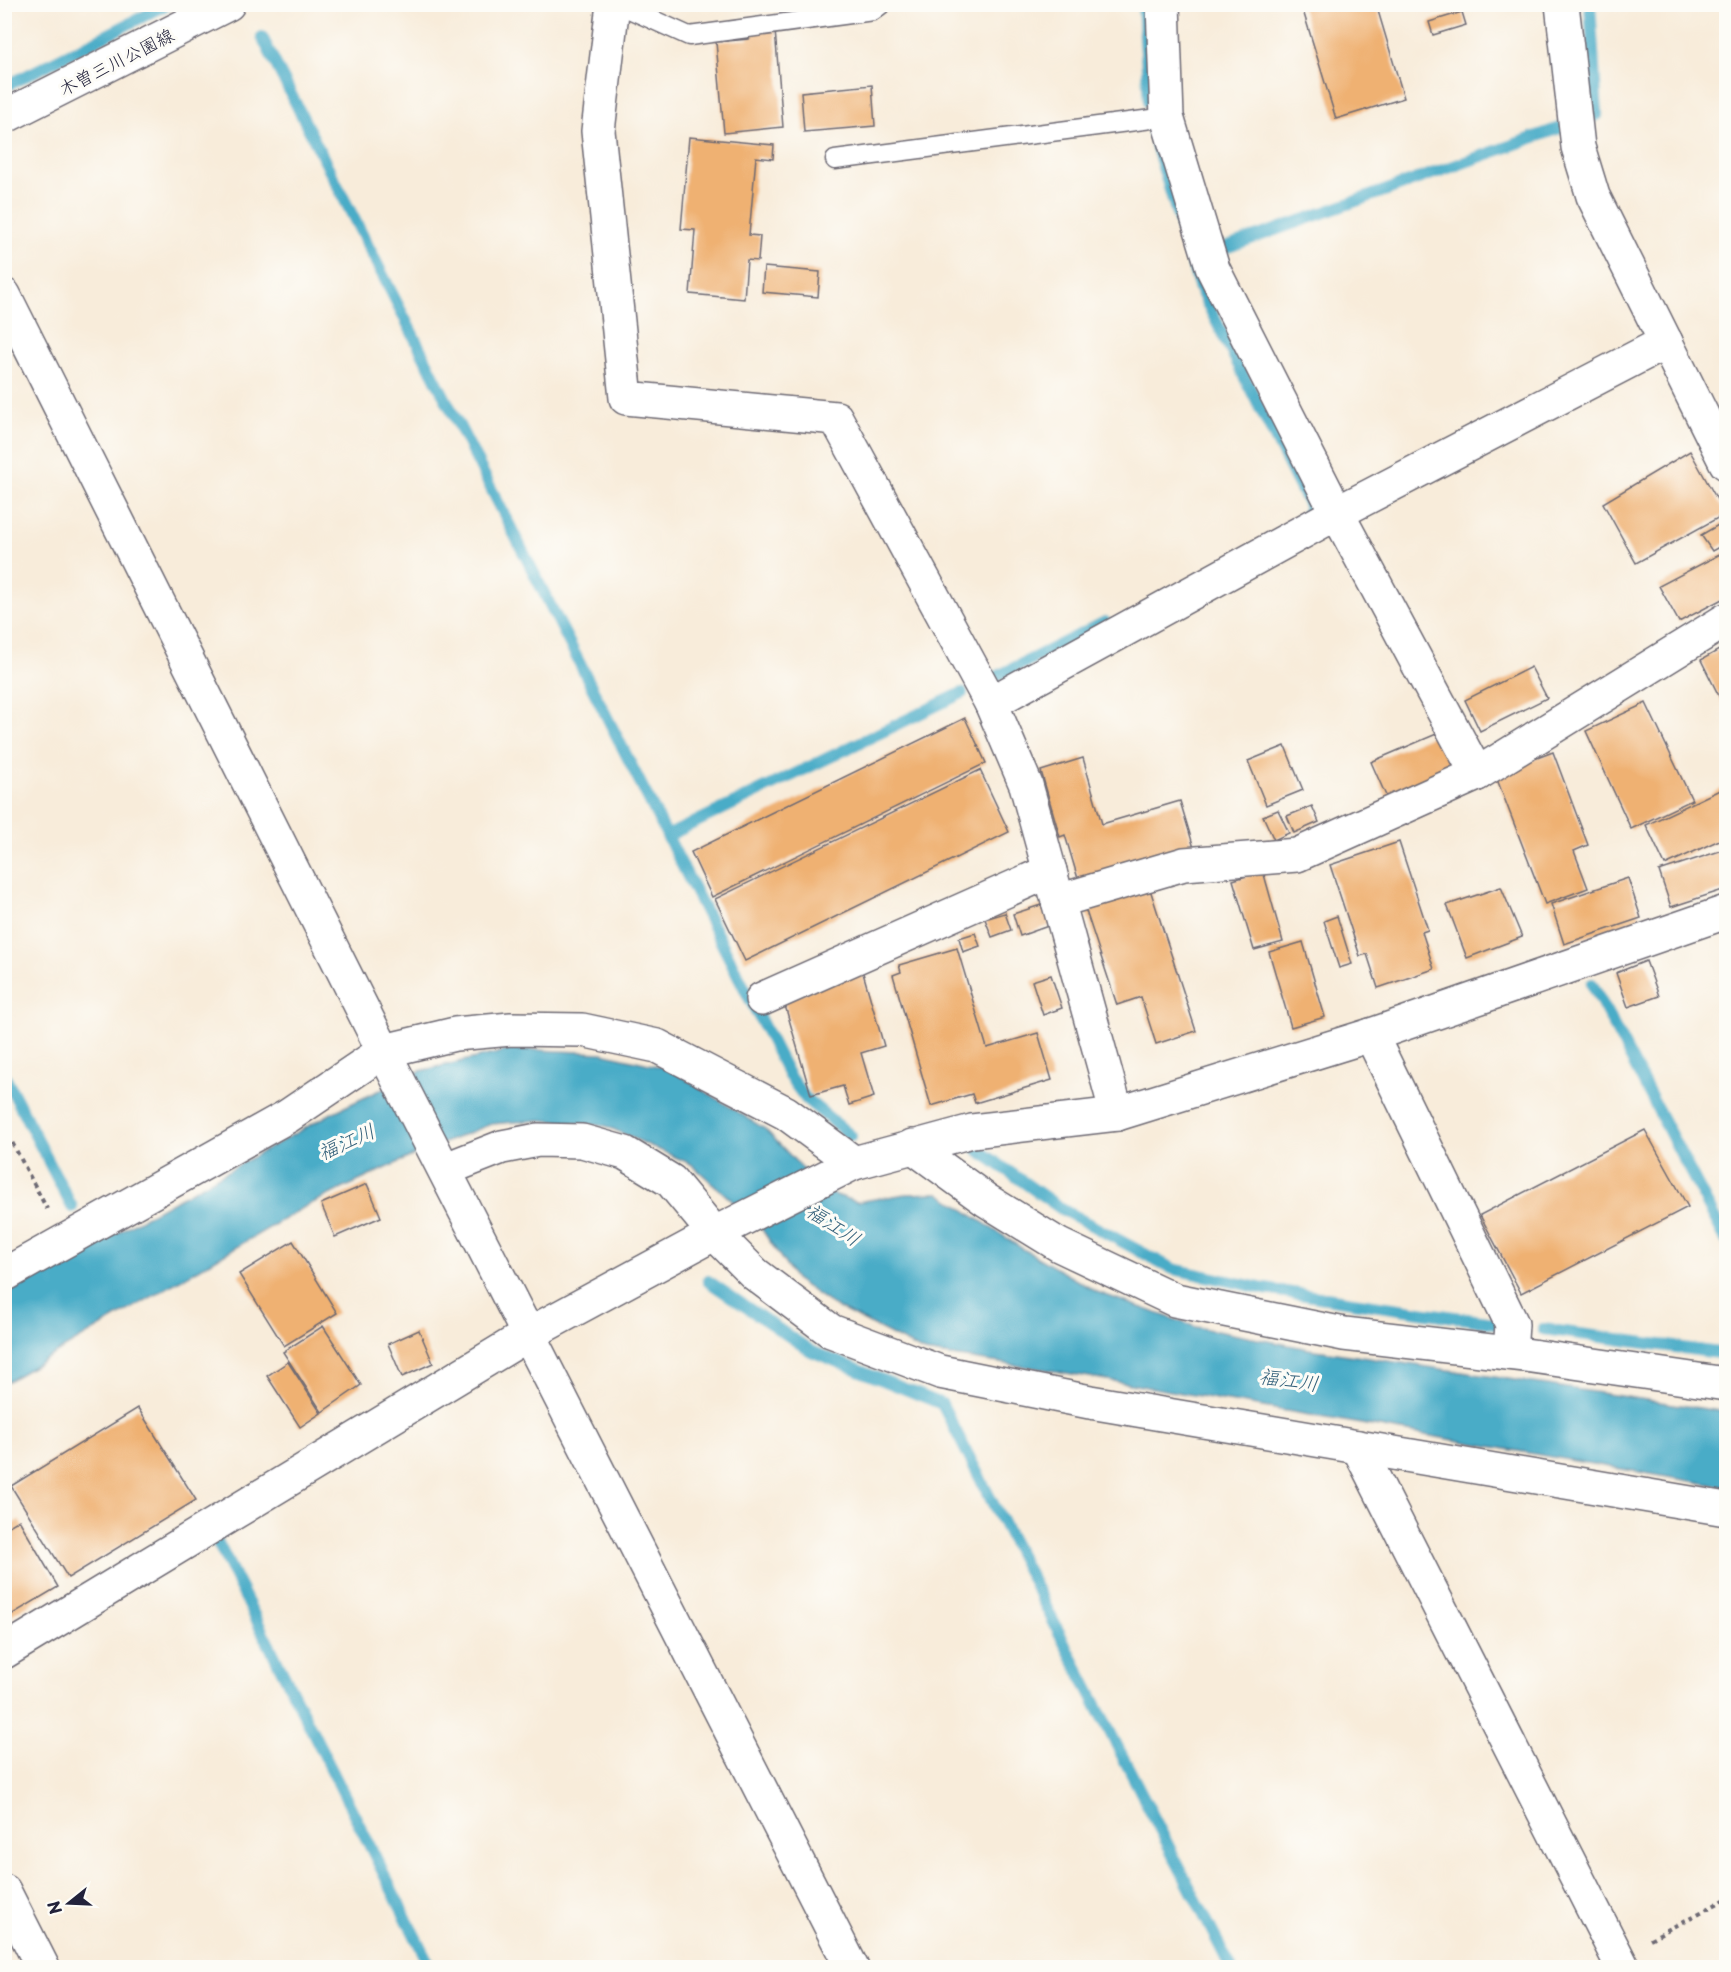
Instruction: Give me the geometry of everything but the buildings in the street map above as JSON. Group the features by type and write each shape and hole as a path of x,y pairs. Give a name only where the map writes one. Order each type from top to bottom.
{"street":[{"name":"木曽三川公園線","path":"4,117 228,4"},
{"path":"613,4 598,131 626,398 836,418 991,704 1026,785 1117,1114"},
{"path":"1163,4 1167,117 1213,269 1337,513 1477,774"},
{"path":"1562,4 1581,157 1593,196 1726,463"},
{"path":"4,295 387,1057 852,1968"},
{"path":"991,704 1337,513 1666,342"},
{"path":"762,999 1054,886 1184,864 1297,855 1477,774 1726,620"},
{"path":"4,1652 529,1334 719,1231 849,1166 912,1146 972,1131 1117,1114 1371,1035 1726,912"},
{"path":"4,1275 288,1116 387,1057 455,1034 511,1029 582,1030 657,1046 786,1113 849,1166"},
{"path":"1371,1035 1512,1324 1510,1353"},
{"path":"442,1163 538,1140 582,1141 625,1153 671,1181 719,1231 755,1274 831,1331 940,1372 1102,1404 1726,1509"},
{"path":"912,1146 986,1200 1059,1245 1175,1300 1344,1334 1510,1353 1726,1384"},
{"path":"1358,1447 1620,1962"},
{"path":"4,1891 43,1968"}],"lane":[{"path":"618,4 689,36 873,11 882,4"},
{"path":"836,160 1167,117"}],"path":[{"path":"4,1127 64,1242"},
{"path":"1620,1962 1726,1899"}],"water":[{"name":"福江川","path":"515,1049 602,1053 670,1069 765,1129 824,1191 857,1202 906,1194 939,1193 1023,1249 1097,1292 1196,1327 1309,1349 1726,1412 1726,1487 1049,1370 924,1352 833,1305 795,1279 759,1225 691,1164 606,1126 541,1120 491,1124 414,1155 306,1206 5,1383 5,1295 332,1113 420,1071"}],"waterway":[{"path":"4,87 168,4"},
{"path":"1143,4 1149,102"},
{"path":"1589,118 1597,115 1590,4"},
{"path":"262,37 789,1076 806,1099 851,1136"},
{"path":"1222,249 1560,128"},
{"path":"1153,134 1200,289 1310,507 1303,523"},
{"path":"992,679 1105,622"},
{"path":"667,836 962,693"},
{"path":"1592,984 1726,1240"},
{"path":"4,1075 72,1207"},
{"path":"977,1149 1063,1210 1173,1269 1265,1289 1501,1324"},
{"path":"708,1281 811,1351 942,1404 1231,1968"},
{"path":"1543,1329 1726,1354"},
{"path":"217,1541 431,1968"}]}
